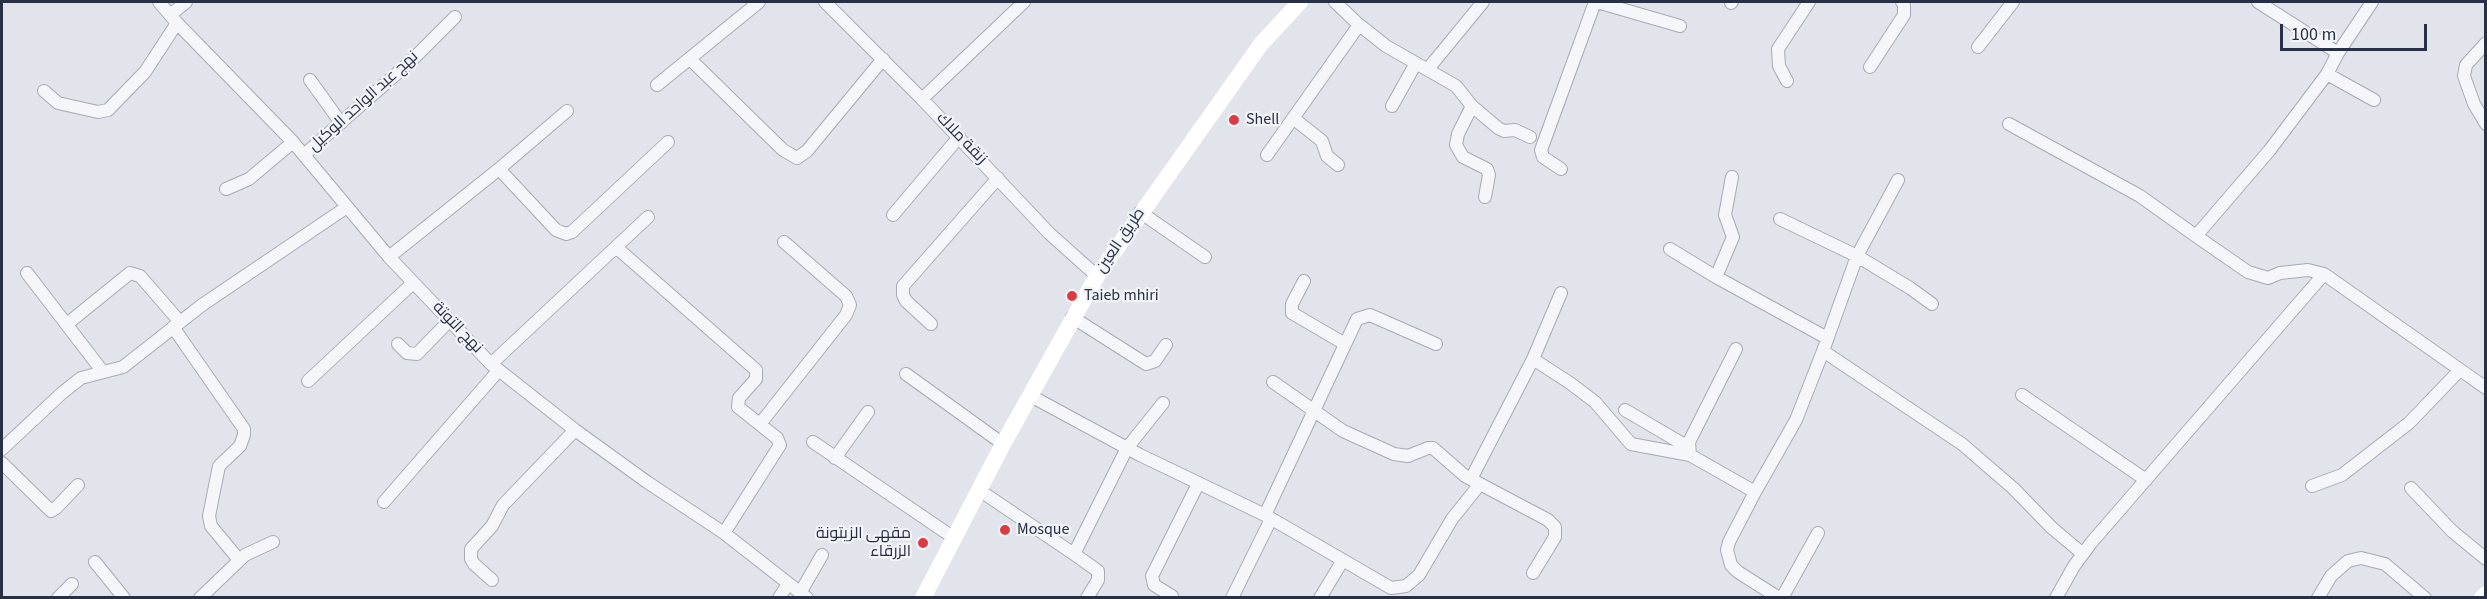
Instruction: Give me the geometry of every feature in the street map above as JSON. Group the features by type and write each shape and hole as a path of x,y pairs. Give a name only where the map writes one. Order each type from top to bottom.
{"main road":[{"name":"طريق العين","path":"923,597 1029,395 1097,276 1140,212 1261,44 1300,2"},
{"path":"2482,597 2486,594"}],"street":[{"name":"نهج التوتة","path":"159,2 305,154 389,257 495,367 575,430 647,482 724,533 803,595"},
{"path":"44,91 58,103 98,112 108,111 145,72 173,19 186,2"},
{"path":"657,85 759,2"},
{"name":"زنقة ملاك","path":"825,2 959,137 1050,234 1097,276"},
{"path":"922,99 1024,2"},
{"path":"1335,2 1386,46 1456,86 1472,106 1501,130 1515,130 1530,137"},
{"path":"1428,69 1483,2"},
{"path":"1561,169 1543,157 1541,150 1596,2 1680,26"},
{"path":"1787,81 1779,66 1778,49 1809,2"},
{"path":"1870,67 1904,15 1902,2"},
{"path":"1978,48 2013,2"},
{"path":"2258,2 2338,53"},
{"path":"2196,236 2269,151 2327,74 2338,53 2372,2"},
{"name":"نهج عبد الواحد الوكيل","path":"305,154 422,50 455,17"},
{"path":"1267,154 1359,25"},
{"path":"2486,43 2466,65 2464,76 2474,104 2486,123"},
{"path":"690,59 783,150 797,158 807,151 883,59"},
{"path":"1392,106 1416,63"},
{"path":"2327,74 2374,100"},
{"path":"310,80 341,123"},
{"path":"1472,106 1458,134 1456,145 1463,157 1487,169 1489,175 1485,198"},
{"path":"389,257 567,111"},
{"path":"1293,118 1322,141 1327,156 1338,165"},
{"path":"2009,124 2140,196 2248,272 2268,278 2280,273 2308,270 2324,274 2486,388"},
{"path":"893,215 959,137"},
{"path":"226,189 249,179 293,142"},
{"path":"499,169 556,231 566,234 572,232 668,142"},
{"path":"1716,277 1732,237 1725,215 1732,177"},
{"path":"931,324 906,301 903,286 998,178"},
{"path":"1818,533 1781,597 1738,572 1731,565 1728,555 1729,542 1796,420 1857,256 1898,180"},
{"path":"2,449 81,378 123,367 213,297 347,207"},
{"path":"1140,212 1205,257"},
{"path":"384,502 495,367 648,217"},
{"path":"1780,219 1857,256 1932,304"},
{"path":"760,424 846,315 850,305 846,296 784,242"},
{"path":"617,248 756,370 756,379 739,398 737,404 743,413 777,438 780,445 724,533"},
{"path":"1670,249 1827,338"},
{"path":"27,273 103,372"},
{"path":"67,324 130,273 140,276 176,324 244,429 240,446 219,466 208,516 211,526 239,560"},
{"path":"2056,597 2083,554 2324,274"},
{"path":"1304,281 1292,304 1292,313 1345,344"},
{"path":"308,381 413,283"},
{"path":"1029,395 1127,448 1268,517 1391,588 1406,586 1419,575 1475,481 1533,359 1561,293"},
{"path":"1232,597 1357,319 1365,315 1376,317 1436,344"},
{"path":"1072,317 1146,364 1155,361 1166,345"},
{"path":"398,344 407,353 417,354 449,321"},
{"path":"1689,451 1736,349"},
{"path":"1823,351 1962,444 2083,554"},
{"path":"1533,359 1595,402 1611,417 1631,444 1689,451"},
{"path":"2312,486 2342,475 2409,423 2459,370"},
{"path":"906,374 1003,444"},
{"path":"1273,382 1343,431 1394,454 1408,456 1433,448 1475,481 1548,520 1555,527 1553,542 1533,573"},
{"path":"2022,395 2146,480"},
{"path":"1074,554 1127,448 1163,403"},
{"path":"1625,410 1755,492"},
{"path":"835,458 868,412"},
{"path":"492,580 474,564 471,559 471,549 492,526 503,505 575,430"},
{"path":"813,442 954,538"},
{"path":"2,463 51,511 78,485"},
{"path":"1172,596 1154,585 1152,576 1198,484"},
{"path":"2411,488 2452,531 2486,559"},
{"path":"980,490 1098,571 1098,580 1087,597"},
{"path":"200,597 223,578 239,560 273,542"},
{"path":"803,595 822,555"},
{"path":"2318,597 2331,576 2348,561 2361,558 2385,564 2425,597"},
{"path":"1320,597 1343,560"},
{"path":"94,562 124,597"},
{"path":"58,597 72,584"},
{"path":"779,597 788,585"}],"place":[{"name":"Shell","path":"1234,120"},
{"name":"Taieb mhiri","path":"1072,296"},
{"name":"Mosque","path":"1005,530"},
{"name":"مقهى الزيتونة الزرقاء","path":"923,543"}]}
